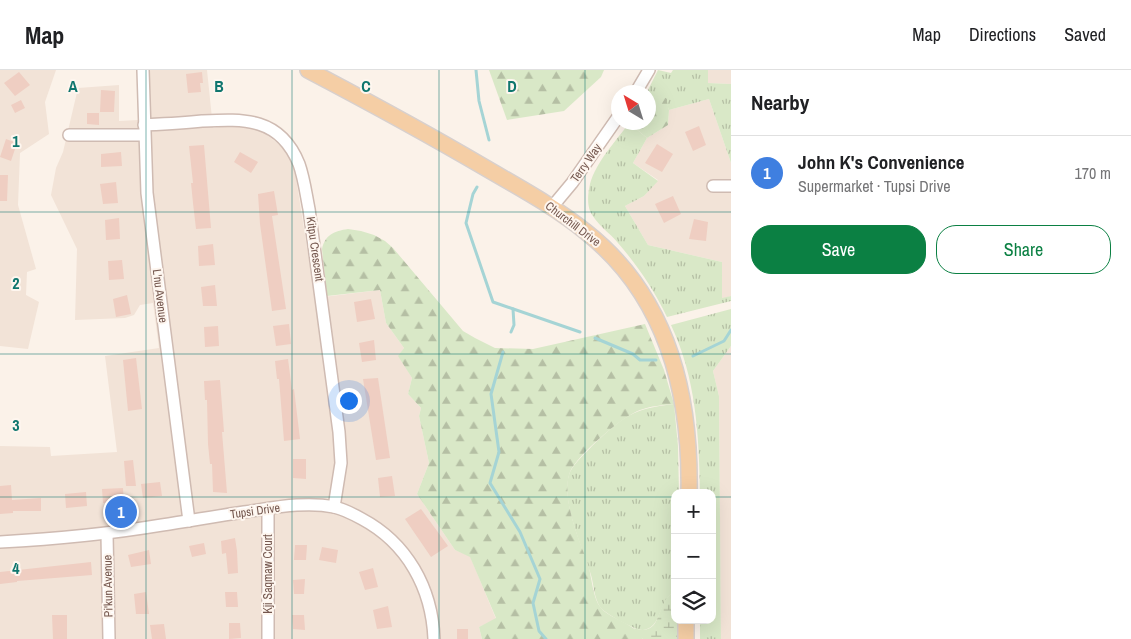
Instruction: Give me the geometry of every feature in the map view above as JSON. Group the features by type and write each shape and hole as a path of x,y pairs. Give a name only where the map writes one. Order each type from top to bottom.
{"main road":[{"name":"Churchill Drive","path":"308,70 394,116 552,207 587,232 619,263 658,321 676,370 687,426 689,489"},
{"path":"686,624 686,639"}],"street":[{"name":"L'nu Avenue","path":"143,70 147,193 189,521"},
{"path":"640,85 649,70"},
{"name":"Kitpu Crescent","path":"68,135 144,130 228,120 258,123 273,131 286,144 295,157 302,174 309,209 340,432 341,463 334,507"},
{"name":"Terry Way","path":"552,207 572,183 611,127"},
{"path":"713,186 731,186"},
{"name":"Tupsi Drive","path":"0,542 107,534 300,505 334,507 376,527 395,543 406,557 419,576 426,592 434,639"},
{"name":"Kji Saqmaw Court","path":"268,509 268,639"},
{"name":"Pi'kun Avenue","path":"107,534 109,639"}],"shaded area":[{"path":"0,70 56,70 45,102 49,134 20,153 18,205 36,269 27,272 26,295 39,302 28,349 0,346"},
{"path":"137,70 207,70 213,128 232,125 249,126 262,131 281,146 290,158 295,172 315,298 380,290 386,323 404,348 399,356 412,378 408,394 421,408 419,416 429,463 417,494 455,550 470,556 496,619 479,627 482,639 0,639 0,446 50,447 51,456 117,452 105,356 159,348 153,303 140,305 134,315 125,318 75,320 77,249 51,195 56,168 63,152 78,88 119,85 119,121 138,120"},
{"path":"708,70 731,70 731,84 708,83"},
{"path":"709,99 731,163 731,296 722,299 722,262 648,245 625,206 644,196 658,180 633,163 647,138 668,125 669,110"},
{"path":"731,346 731,639 721,639 719,396 713,371"}],"green space":[{"path":"489,70 604,70 601,77 564,111 507,120"},
{"path":"658,70 671,73 673,70 708,70 708,83 731,84 731,163 709,99 669,110 665,99 656,97 656,85 650,85"},
{"path":"656,97 666,98 669,110 668,125 647,138 637,130 656,130"},
{"path":"624,130 637,130 647,138 633,163 658,181 644,196 625,206 648,245 722,262 722,298 731,296 731,301 667,317 639,269 618,243 599,224 589,208 588,198 593,176"},
{"path":"348,229 374,235 385,241 463,331 495,348 533,349 645,324 664,370 674,404 640,410 623,420 591,446 574,465 568,482 569,505 579,541 589,567 598,603 605,612 634,629 643,639 482,639 479,627 496,618 470,557 455,550 417,494 429,463 419,416 421,408 408,394 412,378 398,356 404,348 386,323 380,290 327,296 323,244 331,235"},
{"path":"731,309 731,346 713,371 719,396 721,639 700,639 700,624 716,624 716,489 700,489 699,449 691,386 686,365 671,325"},
{"path":"674,404 678,446 679,489 671,489 671,594 665,601 654,624 649,628 639,630 603,610 598,603 591,575 573,523 567,483 570,472 577,461 620,421 637,412"},
{"path":"671,594 671,624 678,624 678,639 643,639 633,628 643,630 655,624 668,596"}],"building":[{"path":"19,72 30,85 15,96 4,83"},
{"path":"202,72 203,83 200,83 201,92 188,93 186,74"},
{"path":"101,90 115,91 114,112 100,112"},
{"path":"21,100 25,108 15,113 11,105"},
{"path":"87,113 99,113 99,125 87,124"},
{"path":"699,126 706,145 693,151 685,132"},
{"path":"6,139 17,143 11,161 0,157"},
{"path":"657,144 673,154 662,172 645,163"},
{"path":"204,145 211,228 196,229 189,146"},
{"path":"121,152 122,166 101,167 101,154"},
{"path":"240,152 258,162 251,173 234,162"},
{"path":"0,175 8,175 7,201 0,201"},
{"path":"116,182 118,203 103,204 100,184"},
{"path":"274,191 278,215 272,216 286,309 272,311 260,224 258,194"},
{"path":"673,196 681,214 664,223 655,204"},
{"path":"119,218 120,239 106,240 105,220"},
{"path":"694,219 708,222 706,241 689,239"},
{"path":"213,244 215,265 199,266 198,246"},
{"path":"122,260 124,279 109,280 108,261"},
{"path":"215,285 217,306 203,306 201,287"},
{"path":"127,295 131,314 116,317 113,299"},
{"path":"371,299 375,319 357,322 354,302"},
{"path":"289,324 291,344 276,346 273,326"},
{"path":"218,326 219,346 205,347 204,327"},
{"path":"374,340 376,360 362,362 359,343"},
{"path":"136,358 142,409 128,411 123,360"},
{"path":"288,359 300,439 284,441 279,379 277,379 275,361"},
{"path":"378,378 390,458 376,460 363,379"},
{"path":"220,380 227,493 213,492 212,464 210,464 208,444 207,400 205,400 204,381"},
{"path":"293,459 306,459 306,479 293,478"},
{"path":"133,460 136,486 126,486 124,461"},
{"path":"392,476 395,496 380,497 378,478"},
{"path":"160,482 162,496 143,498 141,484"},
{"path":"11,485 12,500 41,498 41,511 13,511 13,513 0,514 0,486"},
{"path":"123,488 124,505 127,505 128,519 117,520 116,502 103,503 102,489"},
{"path":"86,492 87,506 66,508 65,494"},
{"path":"421,509 448,546 431,557 405,519"},
{"path":"235,538 238,573 228,574 226,553 222,554 221,541"},
{"path":"204,543 206,554 192,557 189,546"},
{"path":"295,545 307,545 306,560 294,560"},
{"path":"322,547 338,550 336,563 319,560"},
{"path":"149,550 151,564 131,567 128,555"},
{"path":"91,562 92,575 0,584 0,572"},
{"path":"373,568 378,587 365,590 359,572"},
{"path":"305,579 304,594 294,594 293,580"},
{"path":"146,592 149,614 136,614 134,594"},
{"path":"225,592 237,592 238,607 226,607"},
{"path":"388,606 392,627 377,629 373,610"},
{"path":"52,615 67,615 67,639 53,639"},
{"path":"292,615 304,615 305,630 293,629"},
{"path":"229,623 240,623 241,638 229,639"},
{"path":"164,624 166,639 152,639 150,625"},
{"path":"457,629 468,629 468,639 457,639"}],"waterway":[{"path":"476,70 479,101 489,140"},
{"path":"477,187 473,194 466,223 493,302 580,332"},
{"path":"511,332 514,325 513,309"},
{"path":"693,356 724,341 731,330"},
{"path":"595,338 633,354 640,360 656,360"},
{"path":"503,352 491,394 499,452 490,483 520,532 540,579 533,603 539,631 546,639"}],"place":[{"name":"John K's Convenience","path":"121,512"}]}
